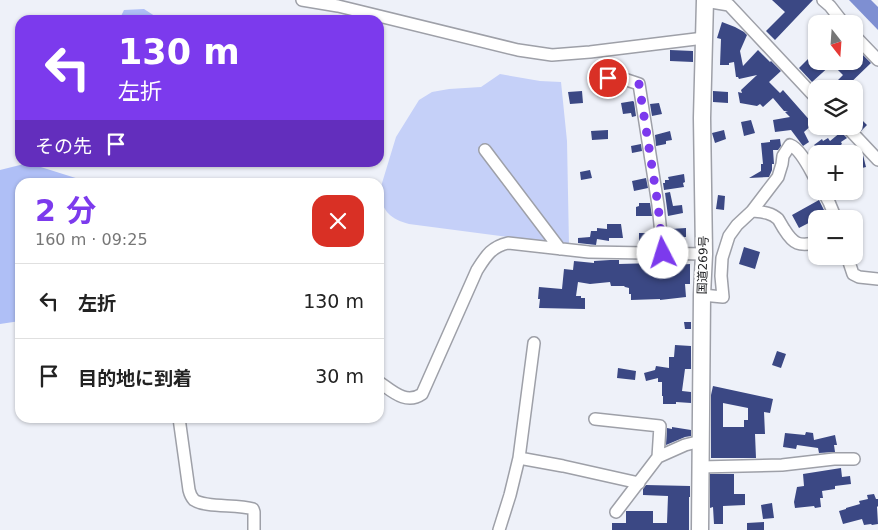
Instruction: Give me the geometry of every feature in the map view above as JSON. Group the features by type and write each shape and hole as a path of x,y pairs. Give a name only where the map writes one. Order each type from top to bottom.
{"highway":[{"name":"国道269号","path":"700,530 704,254 702,118 705,1"}],"street":[{"path":"302,0 375,15"},
{"path":"823,0 837,15"},
{"path":"705,1 729,4 808,89"},
{"path":"384,17 518,50 552,55 704,38"},
{"path":"863,44 878,60"},
{"path":"598,79 618,77 639,84 658,205 663,253"},
{"path":"854,135 878,160"},
{"path":"702,296 723,297 722,258 729,236 737,225 752,211 778,177 783,156 790,145 799,152 808,167"},
{"path":"486,150 560,249"},
{"path":"752,211 765,212 772,215 778,219 789,238 795,243 808,244"},
{"path":"384,386 394,393 406,398 416,398 422,394 477,270 484,258 497,246 508,243 589,252 704,254"},
{"path":"850,265 853,274 859,277 878,279"},
{"path":"499,530 519,458 534,343"},
{"path":"595,419 660,426 658,457"},
{"path":"180,423 189,490 193,499 202,503 253,510 254,530"},
{"path":"616,512 658,457 685,444 701,441"},
{"path":"519,458 639,484"},
{"path":"700,467 782,465 834,459 854,459"}],"shaded area":[{"path":"849,0 871,0 878,7 878,30"},
{"path":"144,9 153,15 122,15 124,10"},
{"path":"500,74 540,81 561,82 567,141 569,245 409,224 397,220 389,214 384,207 384,178 396,137 419,100 432,92 481,87"},
{"path":"15,166 41,167 76,178 15,178 15,322 0,324 0,170"}],"building":[{"path":"772,0 813,0 775,40 766,31 785,12"},
{"path":"722,22 735,27 747,35 740,51 743,66 758,50 781,71 769,82 780,93 783,90 808,118 808,128 804,132 809,142 803,146 791,130 775,132 773,120 790,117 785,112 788,111 784,111 773,98 763,107 760,104 757,106 740,103 738,92 742,93 741,90 757,75 739,79 736,77 734,62 729,63 729,65 720,65 721,39 717,38"},
{"path":"670,50 693,51 693,62 670,61"},
{"path":"863,55 871,63 853,80 838,80 843,75 838,70 863,70"},
{"path":"808,59 808,70 825,70 814,80 810,80 799,68"},
{"path":"582,91 583,103 570,104 568,92"},
{"path":"713,91 728,92 728,103 713,102"},
{"path":"633,101 636,116 632,117 631,113 623,114 621,103"},
{"path":"659,103 662,114 652,116 650,104"},
{"path":"751,120 755,133 744,136 741,122"},
{"path":"863,121 867,125 863,129"},
{"path":"608,130 608,139 592,140 591,131"},
{"path":"724,130 726,139 715,143 712,133"},
{"path":"670,131 672,140 666,141 666,144 656,146 655,135"},
{"path":"837,135 844,135 847,138 841,142 841,145 814,145 822,139 823,141 828,138 830,141"},
{"path":"780,139 781,146 778,150 773,150 774,164 772,164 769,177 749,178 761,171 761,164 763,164 761,143"},
{"path":"641,144 642,151 632,153 631,146"},
{"path":"863,155 866,167 863,168"},
{"path":"590,170 592,178 581,180 580,172"},
{"path":"684,174 684,187 664,190 663,183 665,183 665,180 669,180 668,177"},
{"path":"646,178 648,188 634,191 632,181"},
{"path":"670,192 673,206 682,205 683,213 668,216 665,193"},
{"path":"718,195 725,196 724,210 716,209"},
{"path":"819,200 824,210 808,210 808,223 799,228 792,215"},
{"path":"639,203 650,203 652,216 636,216 636,207 639,206"},
{"path":"607,224 621,224 623,238 609,238 609,241 597,239 596,245 578,243 578,238 590,237 591,231 597,231 597,228 607,229"},
{"path":"686,228 686,237 669,238 668,231 671,231 671,229"},
{"path":"639,233 653,233 655,245 639,245"},
{"path":"744,247 760,252 755,269 739,264"},
{"path":"619,260 619,264 669,262 669,264 675,265 690,264 690,284 685,284 686,297 660,300 631,300 629,288 624,286 611,286 610,282 590,284 578,282 576,296 585,298 585,309 539,308 539,287 562,289 564,269 573,270 574,261 594,263 594,261"},
{"path":"684,322 691,322 691,329 685,329"},
{"path":"675,345 691,346 691,369 685,369 682,391 691,392 691,403 676,402 676,404 663,404 662,382 658,382 658,378 646,381 644,373 655,370 656,366 669,368 669,357 674,357"},
{"path":"777,351 786,354 781,368 772,365"},
{"path":"618,368 636,371 635,380 617,378"},
{"path":"713,386 773,399 770,413 764,412 765,434 755,434 756,458 711,458 711,395","holes":["723,403 748,408 748,420 744,420 744,427 723,427"]},
{"path":"672,427 691,430 691,436 666,445 667,428 672,429"},
{"path":"806,432 813,433 814,440 835,435 837,445 834,445 835,452 819,453 818,448 797,445 796,449 783,447 785,433 805,435"},
{"path":"841,468 842,477 850,476 851,484 835,486 835,489 822,491 823,498 820,498 821,507 795,508 794,502 797,487 804,486 803,474"},
{"path":"710,474 734,474 734,494 745,494 745,505 723,506 723,524 714,524 713,507 710,508"},
{"path":"646,485 690,486 689,530 612,530 612,523 626,523 626,511 653,511 653,523 667,523 668,496 643,495 643,489"},
{"path":"874,494 876,499 878,499 878,524 864,525 862,519 843,524 839,511 860,504 859,501 868,499 867,495"},
{"path":"772,503 774,518 763,519 761,505"},
{"path":"764,522 764,530 747,530 747,523"}],"route":[{"path":"608,78 618,77 639,84 654,174 663,253"}]}
